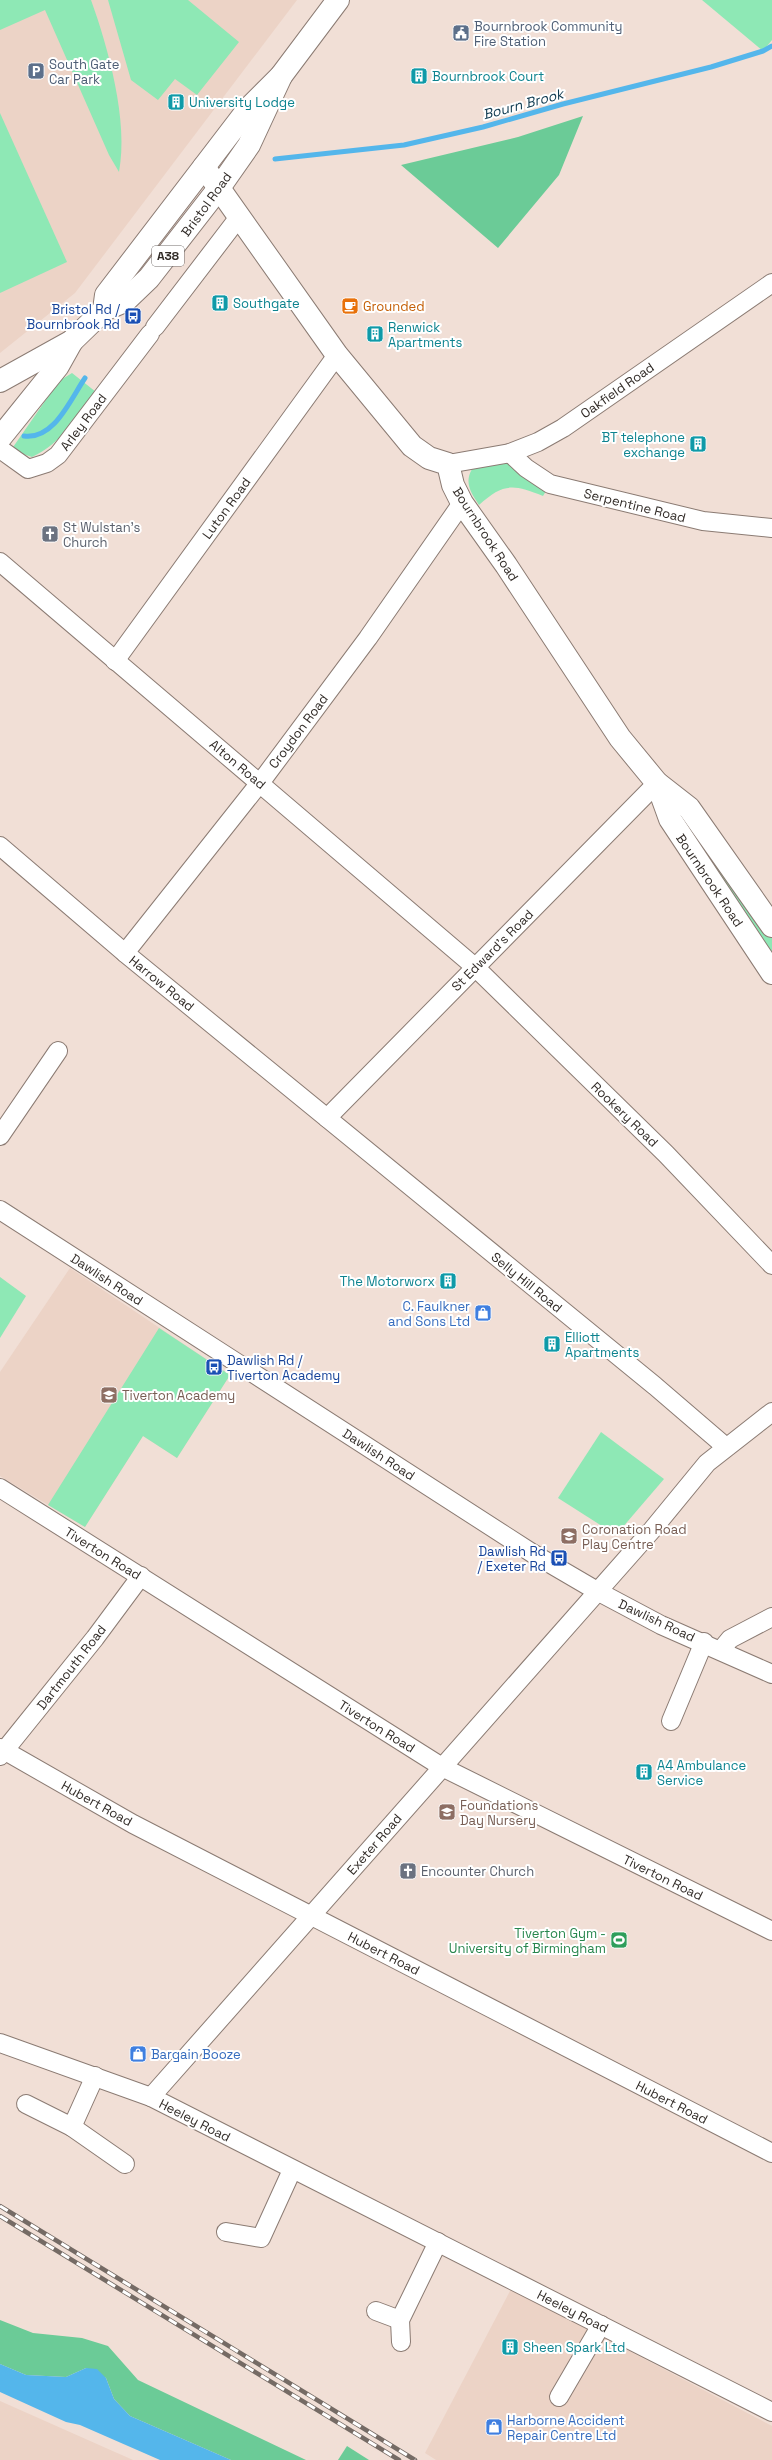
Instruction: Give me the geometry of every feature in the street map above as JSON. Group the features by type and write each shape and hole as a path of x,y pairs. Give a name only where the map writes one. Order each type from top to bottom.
{"main road":[{"name":"Bristol Road","path":"104,310 106,295 249,108 281,76 338,0"},
{"name":"Bristol Road","path":"0,438 58,366 72,342 104,310 125,301 149,278 219,188 248,145 281,76"},
{"path":"204,167 337,356 412,446 429,458 448,464"},
{"name":"A38","path":"0,381 72,342"},
{"name":"Bournbrook Road","path":"448,464 453,485 462,503 506,565 620,738 657,783 689,808 772,926"},
{"name":"Bournbrook Road","path":"657,783 670,819 772,973"}],"street":[{"name":"Arley Road","path":"0,449 28,469 47,463 58,455 239,217"},
{"name":"Oakfield Road","path":"448,464 510,453 538,442 563,428 772,284"},
{"name":"Luton Road","path":"116,661 337,356"},
{"name":"Serpentine Road","path":"510,453 526,468 550,484 703,521 772,528"},
{"name":"Croydon Road","path":"125,953 260,782 368,638 462,503"},
{"name":"Alton Road","path":"0,562 260,782 475,967"},
{"name":"St Edward's Road","path":"327,1118 657,783"},
{"name":"Harrow Road","path":"0,846 125,953 327,1118"},
{"name":"Rookery Road","path":"475,967 666,1154 772,1265"},
{"path":"0,1136 58,1051"},
{"name":"Selly Hill Road","path":"327,1118 655,1386 726,1447"},
{"name":"Dawlish Road","path":"0,1210 532,1552 597,1591 661,1625 704,1642 772,1674"},
{"name":"Exeter Road","path":"151,2097 652,1530 707,1463 772,1412"},
{"name":"Tiverton Road","path":"0,1488 442,1767 772,1931"},
{"name":"Dartmouth Road","path":"1,1752 95,1638 140,1576"},
{"path":"722,1650 730,1639 772,1617"},
{"path":"671,1721 704,1642"},
{"name":"Hubert Road","path":"1,1752 311,1917 772,2153"},
{"name":"Heeley Road","path":"0,2043 151,2097 292,2170 438,2242 772,2412"},
{"path":"72,2127 95,2076"},
{"path":"26,2104 72,2127 125,2164"},
{"path":"226,2232 261,2238 292,2170"},
{"path":"401,2342 400,2320 438,2242"},
{"path":"376,2311 400,2320"},
{"path":"560,2397 601,2325"}],"shaded area":[{"path":"0,0 297,0 75,293 0,353"},
{"name":"Tiverton Academy","path":"70,1268 230,1375 177,1458 143,1436 85,1527 0,1476 0,1372"},
{"path":"511,2289 772,2426 772,2460 436,2460 425,2453"},
{"path":"0,2401 133,2460 0,2460"}],"green space":[{"path":"0,0 91,0 110,62 119,108 121,152 119,172 109,155 45,10 0,30"},
{"path":"108,0 188,0 239,42 197,95 175,79 158,100 131,80"},
{"path":"702,0 772,0 772,40 763,51"},
{"path":"0,113 67,262 0,293"},
{"path":"583,116 559,175 498,248 401,165 518,137"},
{"path":"72,373 96,392 68,429 43,451 32,457 11,450 59,381"},
{"path":"504,459 549,486 543,496 524,489 509,488 502,489 479,505 471,492 469,483 472,469"},
{"path":"675,806 772,937 772,957 675,814"},
{"path":"0,1277 26,1296 0,1338"},
{"path":"159,1328 230,1375 177,1458 143,1436 85,1527 48,1505"},
{"path":"601,1432 664,1479 616,1535 558,1498"},
{"path":"0,2320 33,2333 82,2338 108,2346 138,2380 306,2460 231,2460 130,2416 114,2399 106,2378 86,2368 66,2377 26,2375 0,2364"},
{"path":"347,2446 369,2460 338,2460"}],"water":[{"path":"0,2364 26,2375 66,2377 86,2368 97,2369 106,2378 114,2399 130,2416 231,2460 160,2460 80,2425 66,2422 0,2392"}],"waterway":[{"name":"Bourn Brook","path":"275,159 404,145 483,127 563,104 711,67 763,51 772,46"},
{"name":"Bourn Brook","path":"24,436 35,436 44,432 53,425 67,407 85,378"}],"railway":[{"path":"0,2206 415,2460"},
{"path":"0,2216 399,2460"}],"place":[{"name":"Bournbrook Community Fire Station","path":"461,33"},
{"name":"South Gate Car Park","path":"36,71"},
{"name":"Bournbrook Court","path":"419,76"},
{"name":"University Lodge","path":"176,102"},
{"name":"Southgate","path":"220,303"},
{"name":"Grounded","path":"350,306"},
{"name":"Bristol Rd / Bournbrook Rd","path":"133,316"},
{"name":"Renwick Apartments","path":"375,334"},
{"name":"BT telephone exchange","path":"698,444"},
{"name":"St Wulstan's Church","path":"50,534"},
{"name":"The Motorworx","path":"448,1281"},
{"name":"C. Faulkner and Sons Ltd","path":"483,1313"},
{"name":"Elliott Apartments","path":"552,1344"},
{"name":"Dawlish Rd / Tiverton Academy","path":"214,1367"},
{"name":"Tiverton Academy","path":"109,1395"},
{"name":"Coronation Road Play Centre","path":"569,1536"},
{"name":"Dawlish Rd / Exeter Rd","path":"559,1558"},
{"name":"A4 Ambulance Service","path":"644,1772"},
{"name":"Foundations Day Nursery","path":"447,1812"},
{"name":"Encounter Church","path":"408,1871"},
{"name":"Tiverton Gym - University of Birmingham","path":"619,1940"},
{"name":"Bargain Booze","path":"138,2054"},
{"name":"Sheen Spark Ltd","path":"510,2347"},
{"name":"Harborne Accident Repair Centre Ltd","path":"494,2427"}]}
